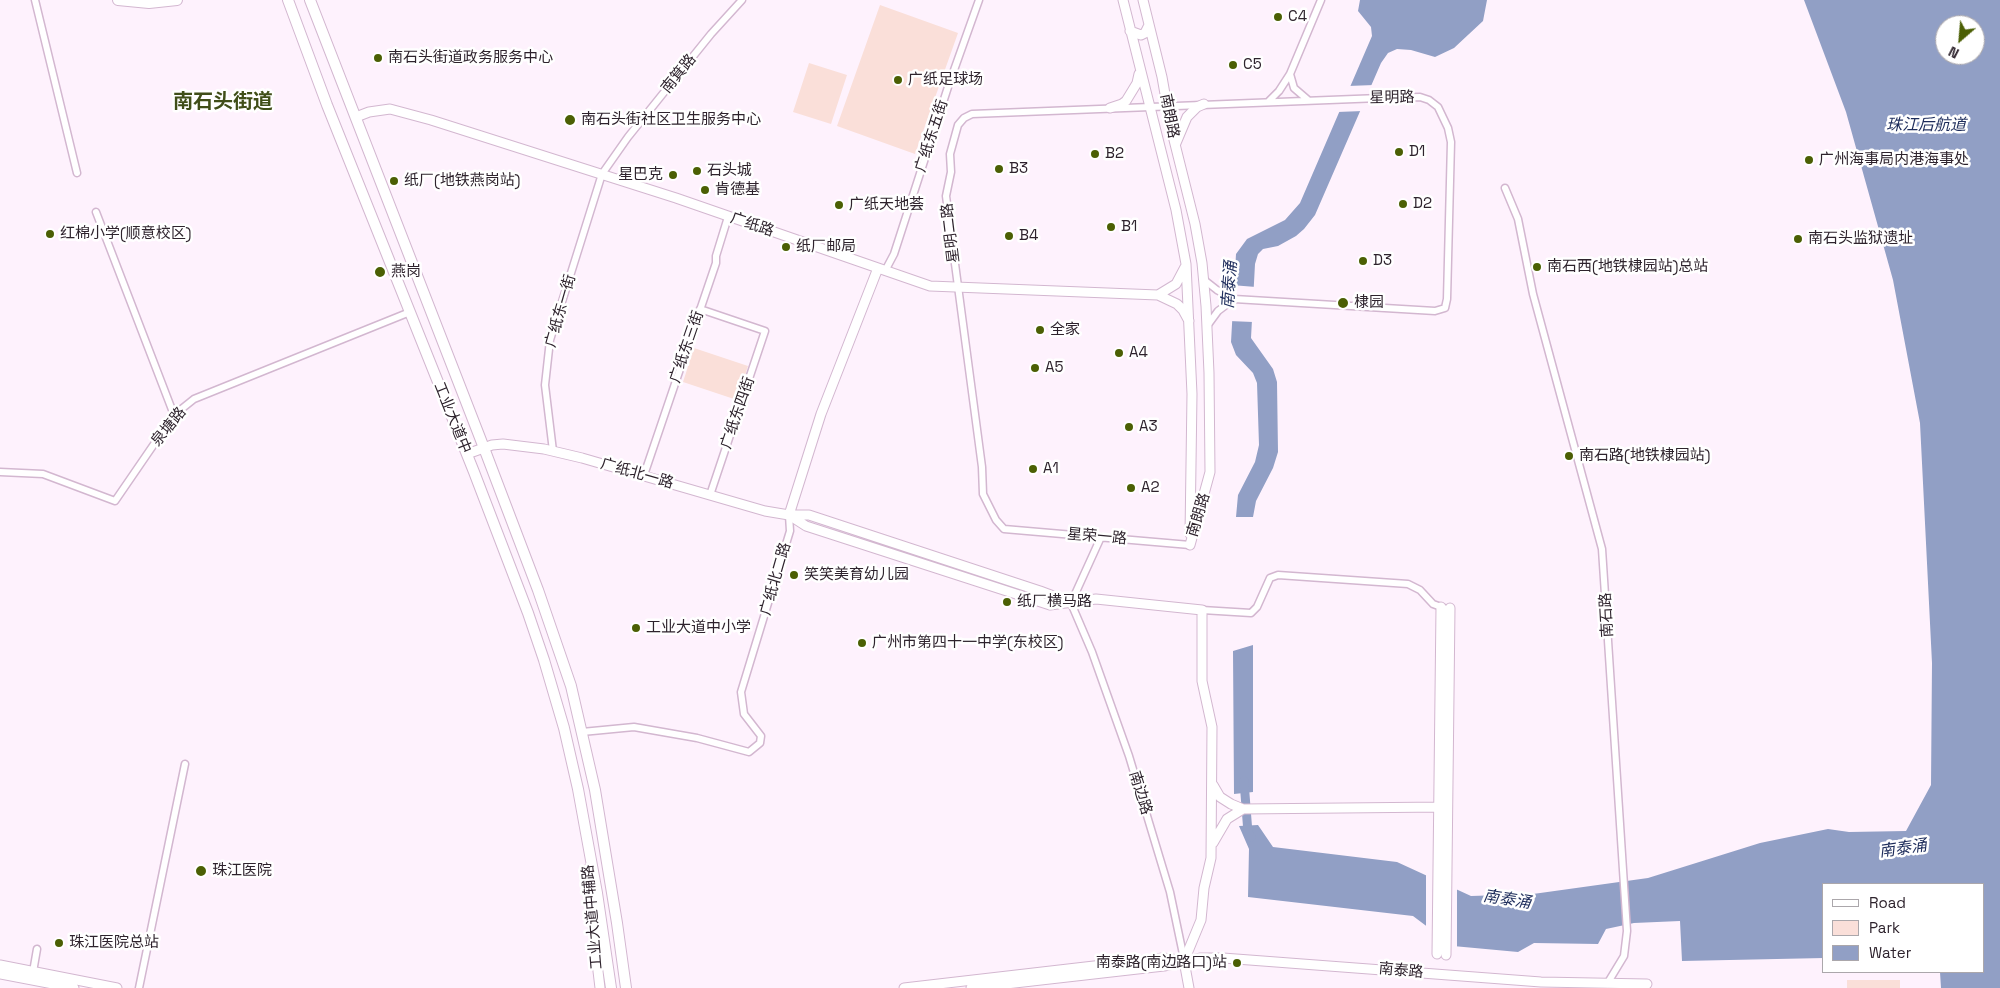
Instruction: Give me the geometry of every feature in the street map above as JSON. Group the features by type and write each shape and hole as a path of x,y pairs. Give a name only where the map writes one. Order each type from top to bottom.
{"main road":[{"path":"118,0 149,3 177,0"},
{"name":"工业大道中","path":"288,0 327,105 467,454 544,660 570,752 597,893 611,988"},
{"path":"310,0 484,448 571,686 582,732 608,869 626,988"}],"street":[{"path":"35,0 77,173"},
{"name":"南箕路","path":"602,174 628,137 711,34 742,0"},
{"name":"广纸东五街","path":"881,270 894,254 948,87 979,0"},
{"name":"南朗路","path":"1123,0 1169,185 1186,264 1192,394 1190,545"},
{"name":"南朗路","path":"1143,0 1175,146 1196,224 1204,279 1207,326 1210,472 1190,545"},
{"path":"1267,102 1280,91 1290,74 1321,0"},
{"path":"1130,31 1141,35 1145,33 1149,25"},
{"path":"1110,108 1122,104 1130,96 1137,83 1139,69"},
{"path":"1290,74 1294,88 1308,100"},
{"name":"星明路","path":"1149,107 1415,96 1424,98 1438,107 1448,128 1450,142 1447,299 1445,308 1435,311 1230,299"},
{"path":"1175,146 1187,117 1197,107 1204,104"},
{"name":"星明二路","path":"1004,529 996,520 983,494 982,467 946,196 951,172 951,148 961,122 972,114 1149,107"},
{"name":"广纸路","path":"356,117 382,108 390,109 602,174 930,286 1158,295 1177,304 1189,321"},
{"name":"广纸东一街","path":"552,451 545,385 550,340 602,174"},
{"path":"1169,185 1175,178 1184,181"},
{"name":"南石路","path":"1505,188 1518,219 1533,294 1602,549 1627,931 1624,956 1607,984"},
{"path":"96,212 174,416"},
{"name":"广纸东三街","path":"644,475 716,263 716,256 728,217"},
{"path":"1158,295 1176,284 1183,274 1186,264"},
{"name":"广纸北二路","path":"582,732 634,727 697,738 749,752 760,743 761,736 744,714 742,692 790,531 789,515 821,414 881,270"},
{"path":"1204,279 1230,299 1207,326"},
{"name":"广纸东四街","path":"700,310 765,332 710,495"},
{"name":"泉塘路","path":"0,472 43,474 115,501 174,416 194,399 410,312"},
{"name":"广纸北一路","path":"467,454 503,444 552,451 644,475 765,511 789,515"},
{"path":"789,515 806,526 1050,605 1096,599 1251,613 1257,607 1268,581 1278,575 1408,584 1416,588 1434,604 1446,608 1441,955"},
{"name":"星荣一路","path":"1004,529 1190,545"},
{"path":"1071,603 1101,537"},
{"name":"南边路","path":"1071,603 1092,652 1129,756 1170,892 1189,988"},
{"path":"1184,960 1202,915 1204,888 1212,858 1212,727 1202,676 1202,610"},
{"path":"139,988 185,764"},
{"path":"1212,780 1214,788 1220,797 1243,808 1443,807"},
{"path":"1212,846 1222,825 1243,808"},
{"name":"工业大道中辅路","path":"588,846 591,912 600,988"},
{"path":"33,972 37,948"},
{"name":"南泰路","path":"904,988 1163,958 1184,960 1245,958 1465,976 1607,984 1647,984"},
{"name":"南泰路","path":"972,988 1164,966 1184,960"},
{"path":"0,965 117,988"},
{"path":"0,974 74,988"},
{"path":"592,988 598,976"}],"green space":[{"name":"广纸足球场","path":"880,5 958,33 915,154 837,126"},
{"path":"809,63 847,75 831,124 793,112"},
{"path":"694,348 748,366 737,400 683,382"},
{"path":"1847,980 1900,980 1900,988 1847,988"}],"water":[{"path":"1360,0 1487,0 1483,21 1454,48 1435,57 1411,50 1397,49 1388,53 1381,63 1315,215 1296,236 1278,246 1263,249 1258,254 1255,264 1251,338 1273,369 1277,382 1278,452 1273,468 1256,501 1253,517 1236,517 1238,495 1255,462 1259,445 1257,383 1253,373 1236,355 1231,342 1236,254 1247,239 1285,220 1300,203 1372,36 1371,27 1358,11"},
{"name":"珠江后航道","path":"1804,0 2000,0 2000,988 1941,988 1940,973 1985,973 1985,883 1822,883 1822,958 1682,961 1680,921 1634,923 1606,929 1598,944 1534,943 1518,952 1453,946 1413,916 1248,897 1249,849 1239,826 1258,825 1273,847 1397,862 1471,896 1533,894 1648,878 1760,843 1828,829 1849,832 1906,831 1931,785 1932,663 1920,423 1893,280 1846,112"},
{"path":"1253,645 1253,792 1234,794 1233,651"}],"pier":[{"path":"1374,85 1363,111 1337,112 1348,86"},
{"path":"1231,285 1256,287 1253,322 1229,321"},
{"path":"1426,873 1457,887 1457,949 1452,948 1426,929"}],"waterway":[{"name":"南泰涌","path":"1244,781 1248,833 1251,837"}],"place":[{"name":"C4","path":"1278,17"},
{"name":"南石头街道政务服务中心","path":"378,58"},
{"name":"C5","path":"1233,65"},
{"name":"广纸足球场","path":"898,80"},
{"name":"南石头街社区卫生服务中心","path":"570,120"},
{"name":"D1","path":"1399,152"},
{"name":"B2","path":"1095,154"},
{"name":"广州海事局内港海事处","path":"1809,160"},
{"name":"B3","path":"999,169"},
{"name":"石头城","path":"697,171"},
{"name":"星巴克","path":"673,175"},
{"name":"纸厂(地铁燕岗站)","path":"394,181"},
{"name":"肯德基","path":"705,190"},
{"name":"D2","path":"1403,204"},
{"name":"广纸天地荟","path":"839,205"},
{"name":"B1","path":"1111,227"},
{"name":"红棉小学(顺意校区)","path":"50,234"},
{"name":"B4","path":"1009,236"},
{"name":"南石头监狱遗址","path":"1798,239"},
{"name":"纸厂邮局","path":"786,247"},
{"name":"D3","path":"1363,261"},
{"name":"南石西(地铁棣园站)总站","path":"1537,267"},
{"name":"燕岗","path":"380,272"},
{"name":"棣园","path":"1343,303"},
{"name":"全家","path":"1040,330"},
{"name":"A4","path":"1119,353"},
{"name":"A5","path":"1035,368"},
{"name":"A3","path":"1129,427"},
{"name":"南石路(地铁棣园站)","path":"1569,456"},
{"name":"A1","path":"1033,469"},
{"name":"A2","path":"1131,488"},
{"name":"笑笑美育幼儿园","path":"794,575"},
{"name":"纸厂横马路","path":"1007,602"},
{"name":"工业大道中小学","path":"636,628"},
{"name":"广州市第四十一中学(东校区)","path":"862,643"},
{"name":"珠江医院","path":"201,871"},
{"name":"珠江医院总站","path":"59,943"},
{"name":"南泰路(南边路口)站","path":"1237,963"}],"district":[{"name":"南石头街道","path":"223,103"}]}
